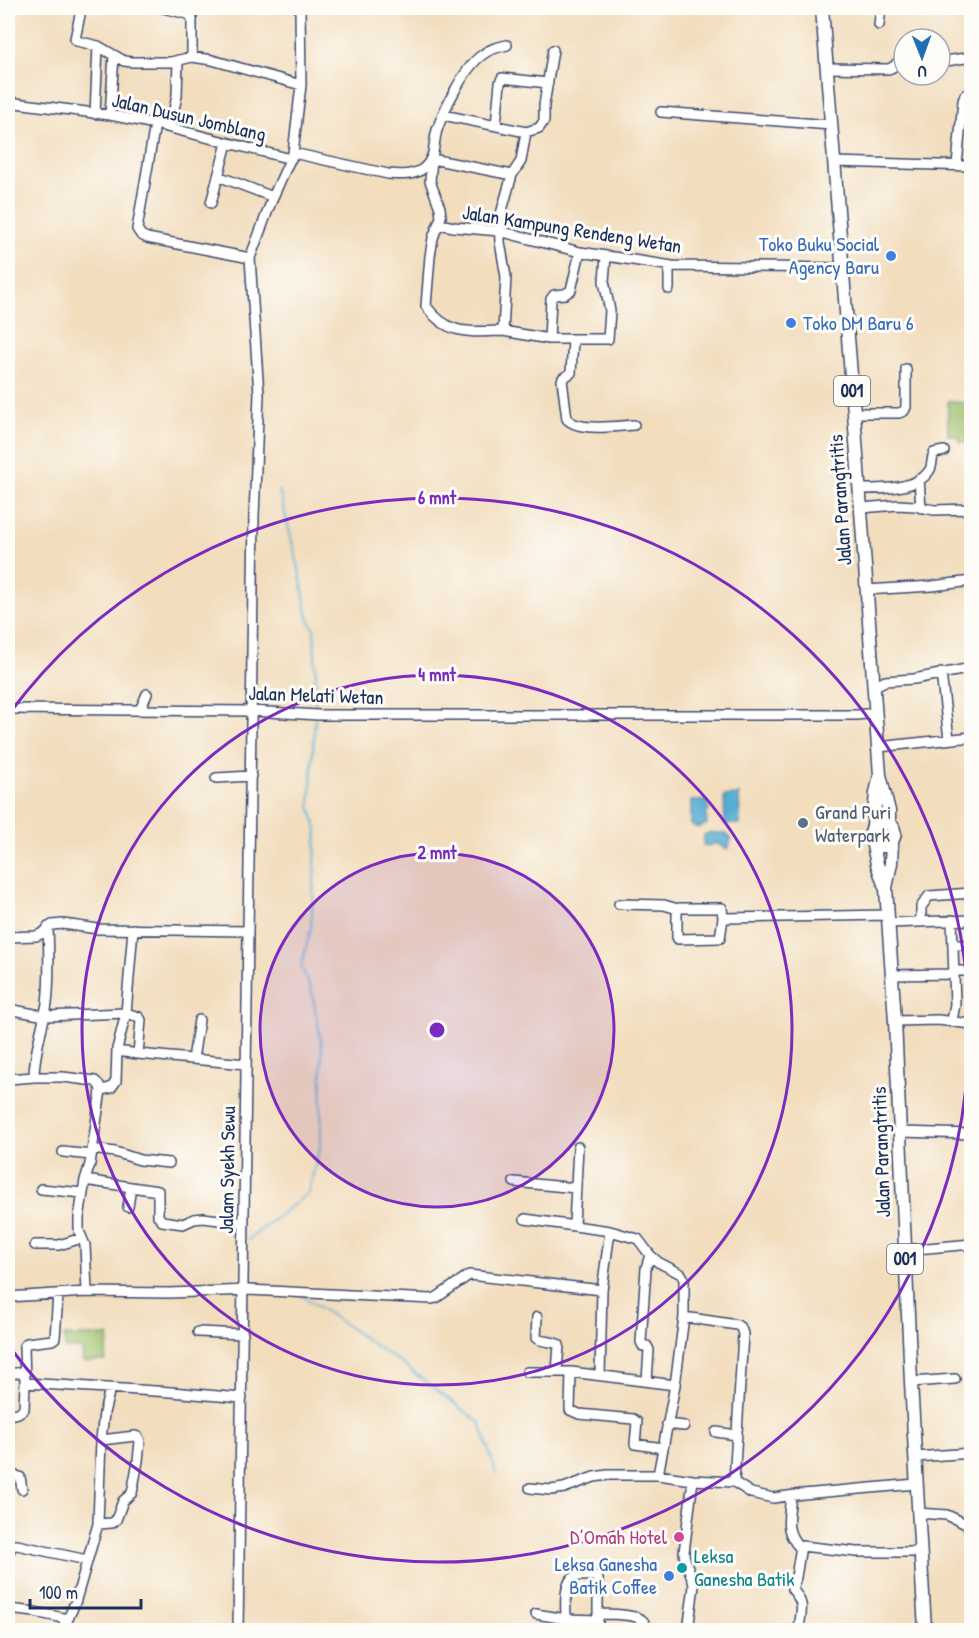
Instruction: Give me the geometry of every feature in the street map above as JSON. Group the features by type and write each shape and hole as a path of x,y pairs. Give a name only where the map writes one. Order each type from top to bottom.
{"main road":[{"name":"Jalan Parangtritis","path":"822,8 880,775 890,824"},
{"name":"Jalan Parangtritis","path":"873,826 880,775"},
{"path":"873,826 879,822 890,824"},
{"name":"001","path":"890,824 895,834 892,842"},
{"name":"001","path":"872,841 870,833 873,826"},
{"name":"Jalan Parangtritis","path":"872,841 886,888"},
{"path":"872,841 882,847 892,842"},
{"name":"Jalan Parangtritis","path":"892,842 886,888 895,1021 917,1513 925,1630"}],"street":[{"path":"79,8 80,15 75,39 98,46 132,63 192,57 212,60 301,85"},
{"path":"163,8 192,18 192,57"},
{"path":"155,124 138,232 147,238 250,258 273,197 292,156 301,85 300,8"},
{"path":"879,25 880,8"},
{"path":"507,45 490,50 477,59 467,72 443,115 437,132 430,178 441,217 433,238 426,306 433,315 450,327 466,332 503,330 549,339 608,339 610,311 604,281 606,256"},
{"path":"95,114 98,46"},
{"path":"443,115 526,132 539,128 543,124 553,50"},
{"path":"110,115 114,56"},
{"path":"952,61 972,59"},
{"path":"170,127 177,96 178,60"},
{"path":"827,68 892,68"},
{"path":"496,125 502,78 548,83"},
{"path":"957,165 963,101 965,95 972,92"},
{"name":"Jalan Dusun Jomblang","path":"8,102 110,115 170,127 227,143 388,174 413,173 423,169 432,159"},
{"path":"662,112 831,126"},
{"path":"503,330 506,277 499,231 500,213 512,175 521,161 526,132"},
{"path":"211,203 227,143"},
{"path":"432,159 512,175"},
{"path":"834,162 972,166"},
{"path":"218,176 273,197"},
{"name":"Jalan Kampung Rendeng Wetan","path":"439,224 499,231 580,252 669,266 842,268"},
{"path":"549,339 551,299 554,295 565,294 571,290 580,252"},
{"name":"Jalam Syekh Sewu","path":"238,1630 243,1334 246,1290 244,1223 254,516 259,394 250,258"},
{"path":"669,266 669,289"},
{"path":"573,340 571,373 562,380 569,423 585,427 634,425"},
{"path":"854,413 904,411 906,407 906,369"},
{"path":"859,489 896,488 919,479 929,472 934,453 945,451"},
{"path":"919,479 921,508"},
{"path":"861,508 898,505 943,510 972,509"},
{"path":"866,590 972,581"},
{"path":"873,687 885,681 914,679 972,668"},
{"path":"940,674 949,739"},
{"path":"140,710 147,694"},
{"name":"Jalan Melati Wetan","path":"8,709 251,711 318,715 857,715 875,713"},
{"path":"878,747 972,737"},
{"path":"216,778 250,776"},
{"path":"921,922 921,907 929,896 972,893"},
{"path":"619,904 664,905 678,909 722,908 720,938 678,939 676,936 678,909"},
{"path":"723,918 888,919 921,922 972,920"},
{"path":"952,920 955,1004 952,1021"},
{"path":"8,937 36,936 52,925 63,924 91,928 248,931"},
{"path":"34,1077 49,980 48,927"},
{"path":"101,1090 111,1088 116,1084 117,1051 126,1013 133,929"},
{"path":"953,945 972,945"},
{"path":"892,975 972,971"},
{"path":"8,1009 45,1016 126,1013 139,1017 141,1020 138,1054"},
{"path":"194,1059 199,1020"},
{"path":"895,1021 952,1021 972,1024"},
{"path":"117,1051 246,1064"},
{"path":"8,1079 63,1077 95,1081 101,1090 79,1218 79,1231 85,1245 87,1292"},
{"path":"900,1132 972,1134"},
{"path":"574,1226 578,1147"},
{"path":"63,1152 116,1152 140,1160 169,1163"},
{"path":"85,1180 156,1190 159,1192 158,1216 162,1221 183,1224 203,1218 244,1223"},
{"path":"514,1182 576,1188"},
{"path":"128,1206 131,1187"},
{"path":"41,1189 83,1193"},
{"path":"525,1220 610,1231 638,1239 658,1262 681,1274 684,1279 684,1317 675,1385 658,1475"},
{"path":"600,1375 602,1290 610,1231"},
{"path":"35,1245 58,1245 82,1238"},
{"path":"905,1250 972,1245"},
{"path":"647,1381 649,1350 647,1346 641,1345 641,1342 646,1268 650,1255"},
{"path":"8,1297 87,1292 169,1293 246,1290 431,1299 436,1298 469,1275 602,1290"},
{"path":"8,1415 24,1409 24,1348 26,1344 55,1338 58,1294"},
{"path":"537,1317 536,1338 559,1345 557,1372"},
{"path":"684,1317 737,1325 743,1334 734,1482"},
{"path":"198,1332 243,1334"},
{"path":"8,1374 24,1372"},
{"path":"527,1372 572,1372 675,1385"},
{"path":"572,1372 570,1410 572,1412 633,1419 637,1422 635,1444 663,1448"},
{"path":"911,1382 955,1379"},
{"path":"25,1383 242,1398"},
{"path":"62,1630 75,1603 98,1524 101,1440 110,1389"},
{"path":"668,1424 684,1426"},
{"path":"716,1432 737,1435"},
{"path":"98,1524 112,1523 116,1520 123,1502 132,1493 140,1441 135,1436 101,1440"},
{"path":"915,1457 972,1453"},
{"path":"8,1474 20,1477 22,1489"},
{"path":"530,1488 551,1490 564,1488 594,1477 608,1475 658,1475 734,1482 751,1493 773,1498 916,1484"},
{"path":"688,1630 694,1586 684,1560 684,1552 693,1480"},
{"path":"791,1496 789,1533 800,1548 792,1588 800,1598 802,1606 799,1630"},
{"path":"917,1513 947,1515 972,1527"},
{"path":"8,1553 13,1545 17,1545 87,1560"},
{"path":"800,1548 803,1546 857,1552 920,1552"},
{"path":"566,1619 569,1580 574,1577 597,1577 598,1630"},
{"path":"8,1609 26,1610 68,1620"},
{"path":"536,1614 566,1619 618,1615 640,1619 645,1623 647,1630"}],"green space":[{"path":"948,401 971,404 971,442 959,442 958,436 948,435"},
{"path":"64,1336 109,1336 105,1361 83,1362 82,1349 66,1349"}],"water":[{"path":"739,795 740,824 725,824 724,796"},
{"path":"691,801 706,801 709,810 706,814 707,824 697,827 691,825"},
{"path":"726,833 731,839 729,847 726,849 715,844 703,846 704,835"}],"waterway":[{"path":"279,490 299,569 308,618 314,629 315,713"},
{"path":"248,1240 308,1193 321,1143 322,1047 312,992 301,966 311,929 317,829 310,806 315,719"},
{"path":"303,1296 405,1366 480,1423 496,1473"}],"place":[{"name":"Toko Buku Social Agency Baru","path":"891,256"},
{"name":"Toko DM Baru 6","path":"791,323"},
{"name":"Grand Puri Waterpark","path":"803,823"},
{"name":"D’Omah Hotel","path":"679,1537"},
{"name":"Leksa Ganesha Batik","path":"682,1568"},
{"name":"Leksa Ganesha Batik Coffee","path":"669,1576"}]}
